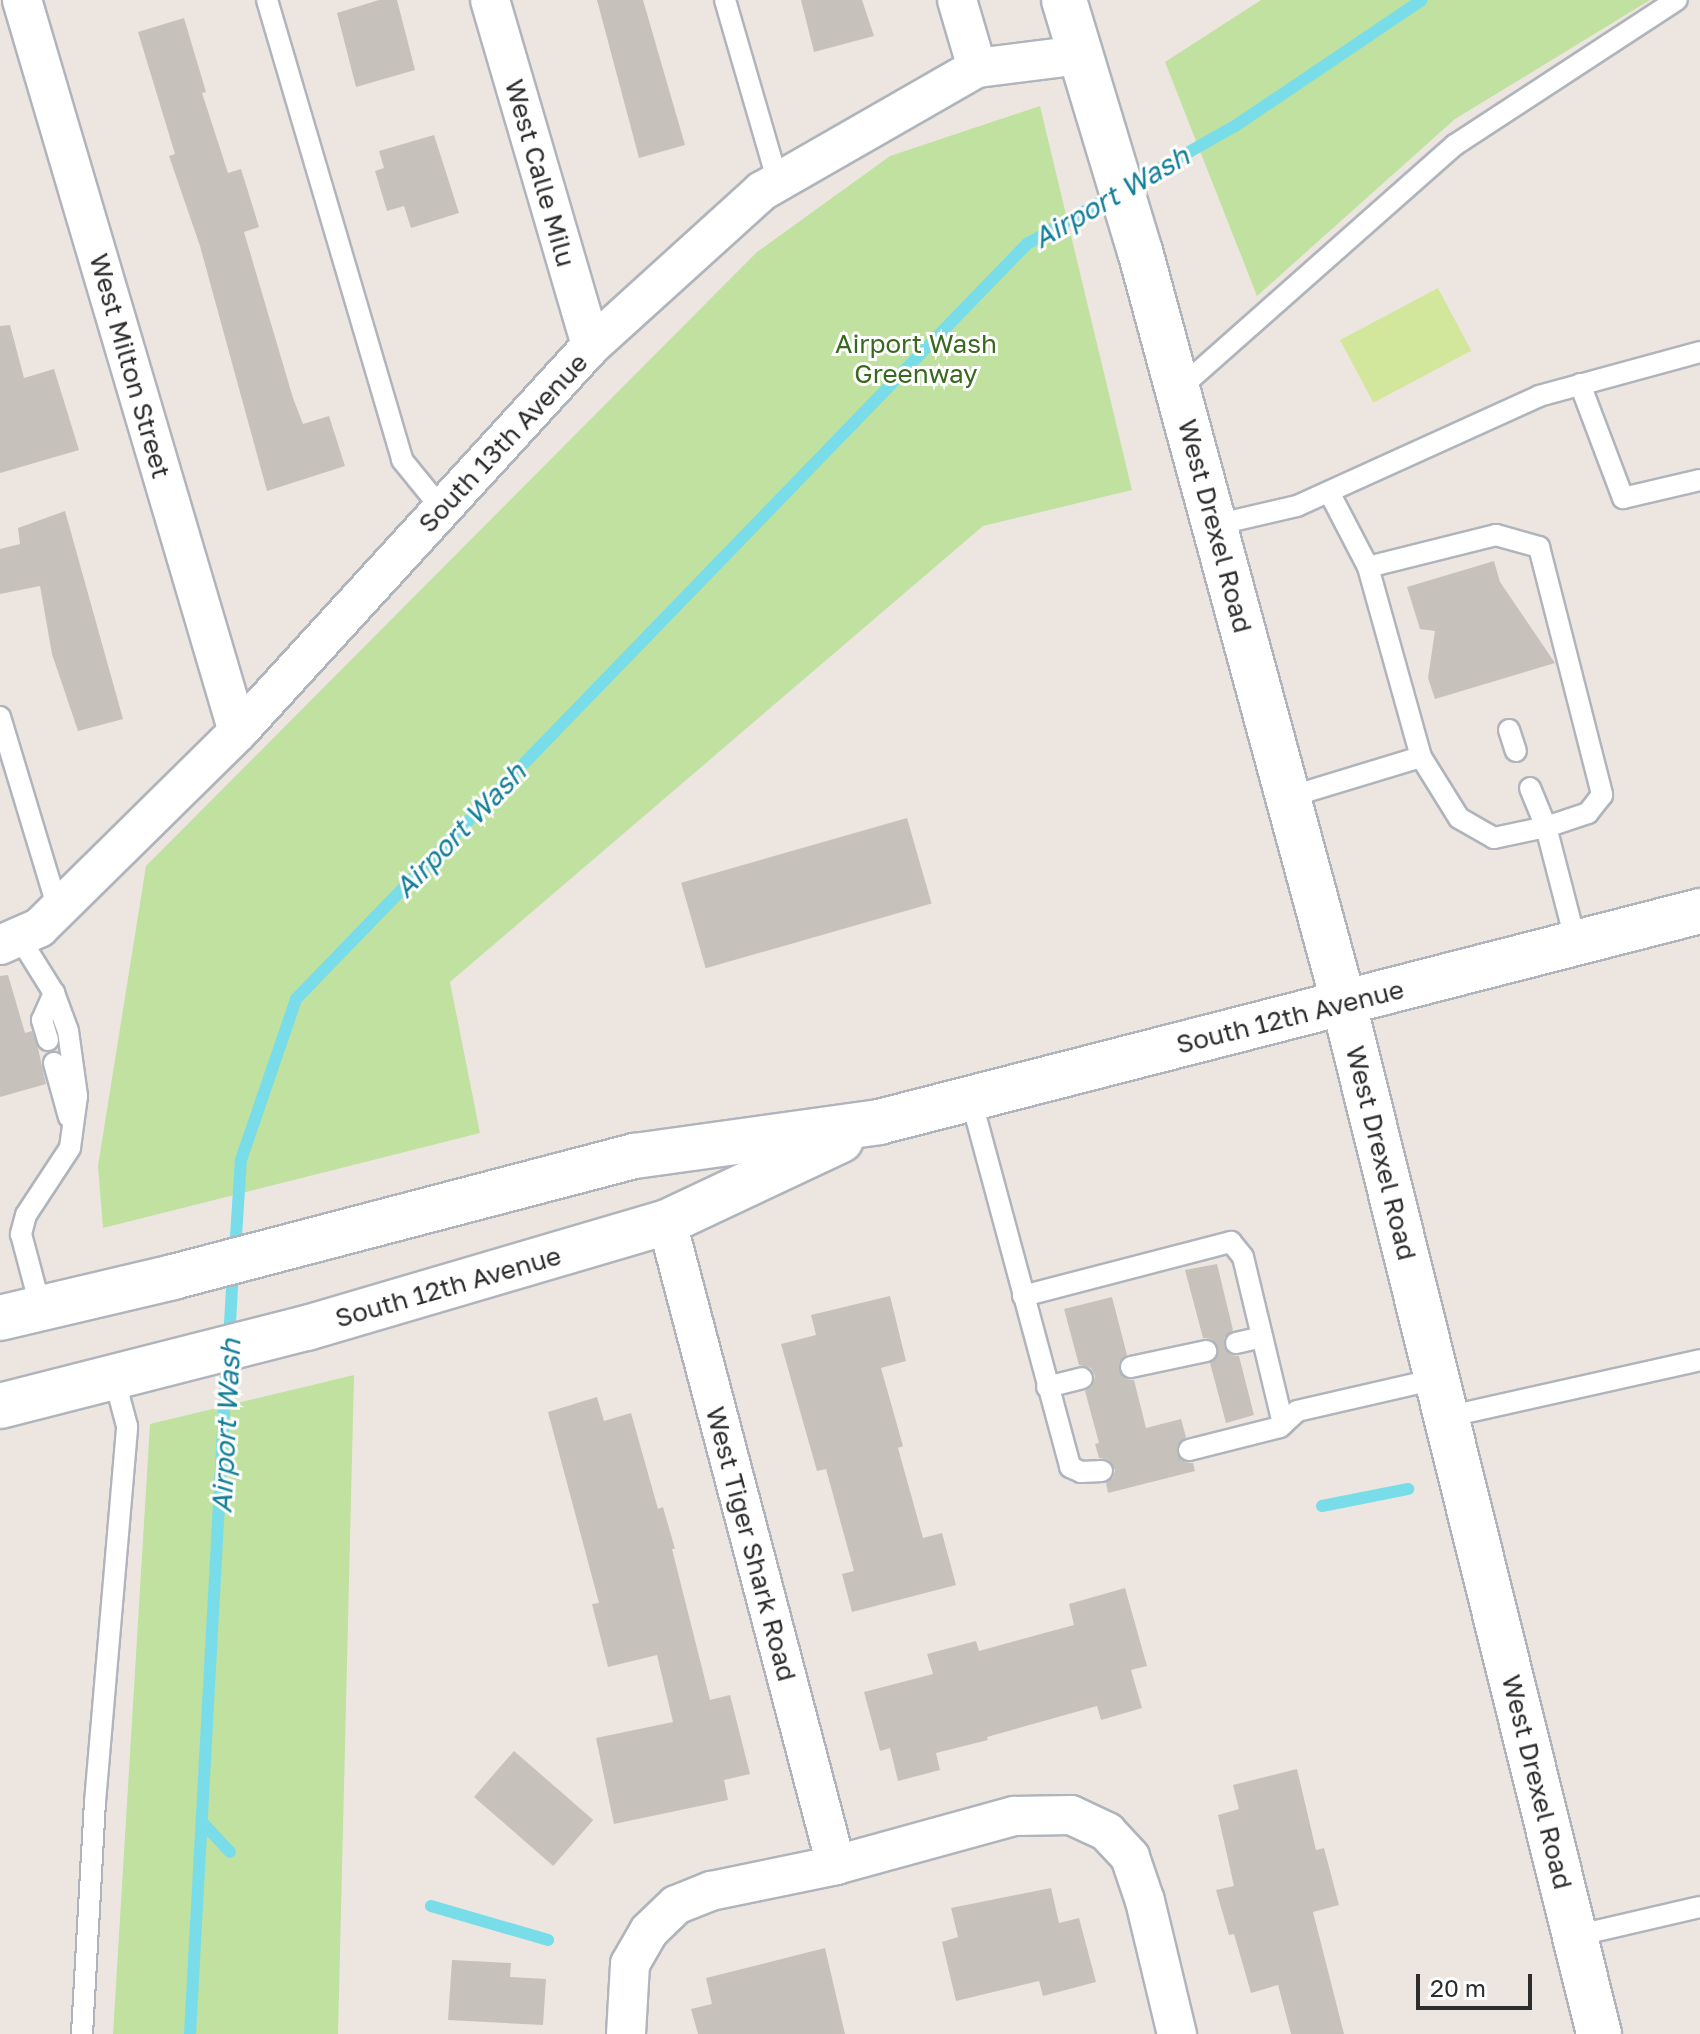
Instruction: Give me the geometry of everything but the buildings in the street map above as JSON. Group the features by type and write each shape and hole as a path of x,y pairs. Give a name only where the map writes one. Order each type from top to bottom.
{"main road":[{"name":"West Drexel Road","path":"1064,0 1179,389 1344,1004 1599,2034"},
{"name":"South 12th Avenue","path":"21,1314 635,1156 879,1122 1700,911"},
{"name":"South 12th Avenue","path":"0,1406 307,1328 667,1222 879,1122"}],"street":[{"name":"West Milton Street","path":"22,0 238,732"},
{"name":"West Calle Milu","path":"490,0 591,346"},
{"path":"957,0 977,68"},
{"name":"South 13th Avenue","path":"10,941 39,928 238,732 591,346 762,191 977,68 1080,55"},
{"name":"West Tiger Shark Road","path":"667,1222 836,1865"},
{"path":"626,2034 630,1964 649,1931 676,1905 711,1891 836,1865 1014,1816 1071,1815 1112,1822 1130,1857 1140,1882 1177,2034"}],"lane":[{"path":"267,0 402,460 442,509"},
{"path":"725,0 778,182"},
{"path":"1179,389 1455,145 1677,0"},
{"path":"1215,525 1297,506 1539,396 1700,352"},
{"path":"1580,384 1623,498 1700,480"},
{"path":"1329,492 1368,567 1421,757 1459,818 1494,838 1546,827 1588,813 1602,795 1539,547 1496,535 1368,567"},
{"path":"0,717 58,909"},
{"path":"1509,730 1516,751"},
{"path":"1289,797 1421,757"},
{"path":"1530,788 1546,827 1576,943"},
{"path":"10,941 54,993 68,1031 77,1096 70,1148 26,1215 21,1234 21,1314"},
{"path":"48,1040 42,1020 54,993"},
{"path":"54,1063 73,1129"},
{"path":"971,1099 1070,1467 1081,1472 1102,1471"},
{"path":"1023,1296 1231,1242 1243,1257 1283,1424"},
{"path":"1236,1343 1262,1337"},
{"path":"1131,1367 1206,1351"},
{"path":"1189,1450 1283,1424 1297,1411 1442,1398 1700,1360"},
{"path":"82,2034 95,1802 127,1426 114,1377"},
{"path":"1047,1387 1082,1378"},
{"path":"1575,1936 1700,1907"}],"green space":[{"path":"1261,0 1650,0 1455,119 1257,296 1165,62"},
{"name":"Airport Wash Greenway","path":"1040,106 1132,490 983,526 450,982 480,1133 103,1228 98,1166 146,866 757,252 890,156"},
{"path":"1438,288 1471,351 1373,403 1340,340"},
{"path":"354,1375 338,2034 113,2034 150,1424"}],"waterway":[{"name":"Airport Wash","path":"235,1252 241,1160 296,999 1027,244 1235,126 1422,0"},
{"name":"Airport Wash","path":"229,1340 233,1270"},
{"name":"Airport Wash","path":"190,2034 227,1358"},
{"path":"1322,1506 1408,1489"},
{"path":"202,1822 230,1852"},
{"path":"431,1906 548,1940"}]}
